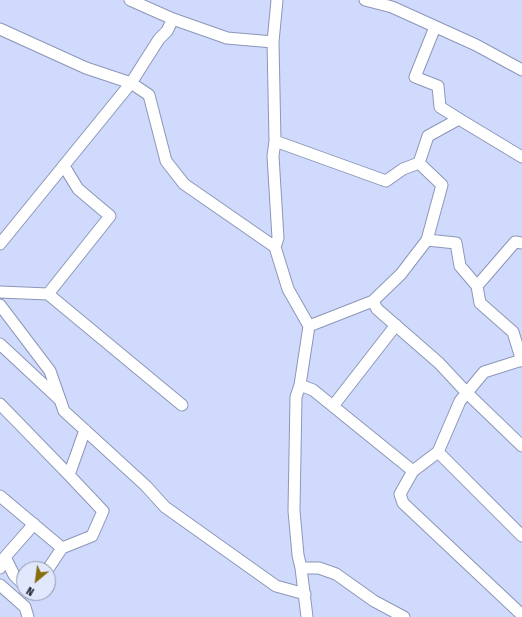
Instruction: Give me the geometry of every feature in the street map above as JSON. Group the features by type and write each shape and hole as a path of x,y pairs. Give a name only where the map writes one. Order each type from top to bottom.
{"street":[{"path":"130,0 173,19 227,38 273,42"},
{"path":"277,0 273,42 276,141 274,156 278,238 275,247 288,289 309,326 300,385 296,397 294,511 298,555 305,594 307,617"},
{"path":"365,0 394,4 522,70"},
{"path":"0,244 131,83 158,39 167,31 173,19"},
{"path":"435,26 415,77 438,86 440,107 522,157"},
{"path":"0,30 86,68 131,83 149,95 166,161 184,184 275,247"},
{"path":"419,163 428,136 459,119"},
{"path":"276,141 386,181 403,169 419,163"},
{"path":"309,326 373,301 401,274 427,240 442,185 419,163"},
{"path":"48,294 110,216 78,189 64,166"},
{"path":"427,240 456,243 460,266 477,286 480,303 513,332 522,360 484,372 460,401 438,452 413,471 400,494 403,503 520,614"},
{"path":"477,286 515,242 522,243"},
{"path":"0,292 48,294 182,405"},
{"path":"373,301 377,309 439,363 522,446"},
{"path":"0,305 50,371 64,411 146,486 165,507 276,586 305,594"},
{"path":"333,406 396,326"},
{"path":"0,344 61,401"},
{"path":"300,385 313,390 413,471"},
{"path":"0,404 103,512 92,536 62,548 53,561"},
{"path":"69,475 85,430"},
{"path":"438,452 522,536"},
{"path":"0,496 62,548"},
{"path":"0,568 5,557 34,524"},
{"path":"5,557 16,577"},
{"path":"301,568 319,568 336,574 374,601 404,617"},
{"path":"1,588 25,607 28,617"}]}
